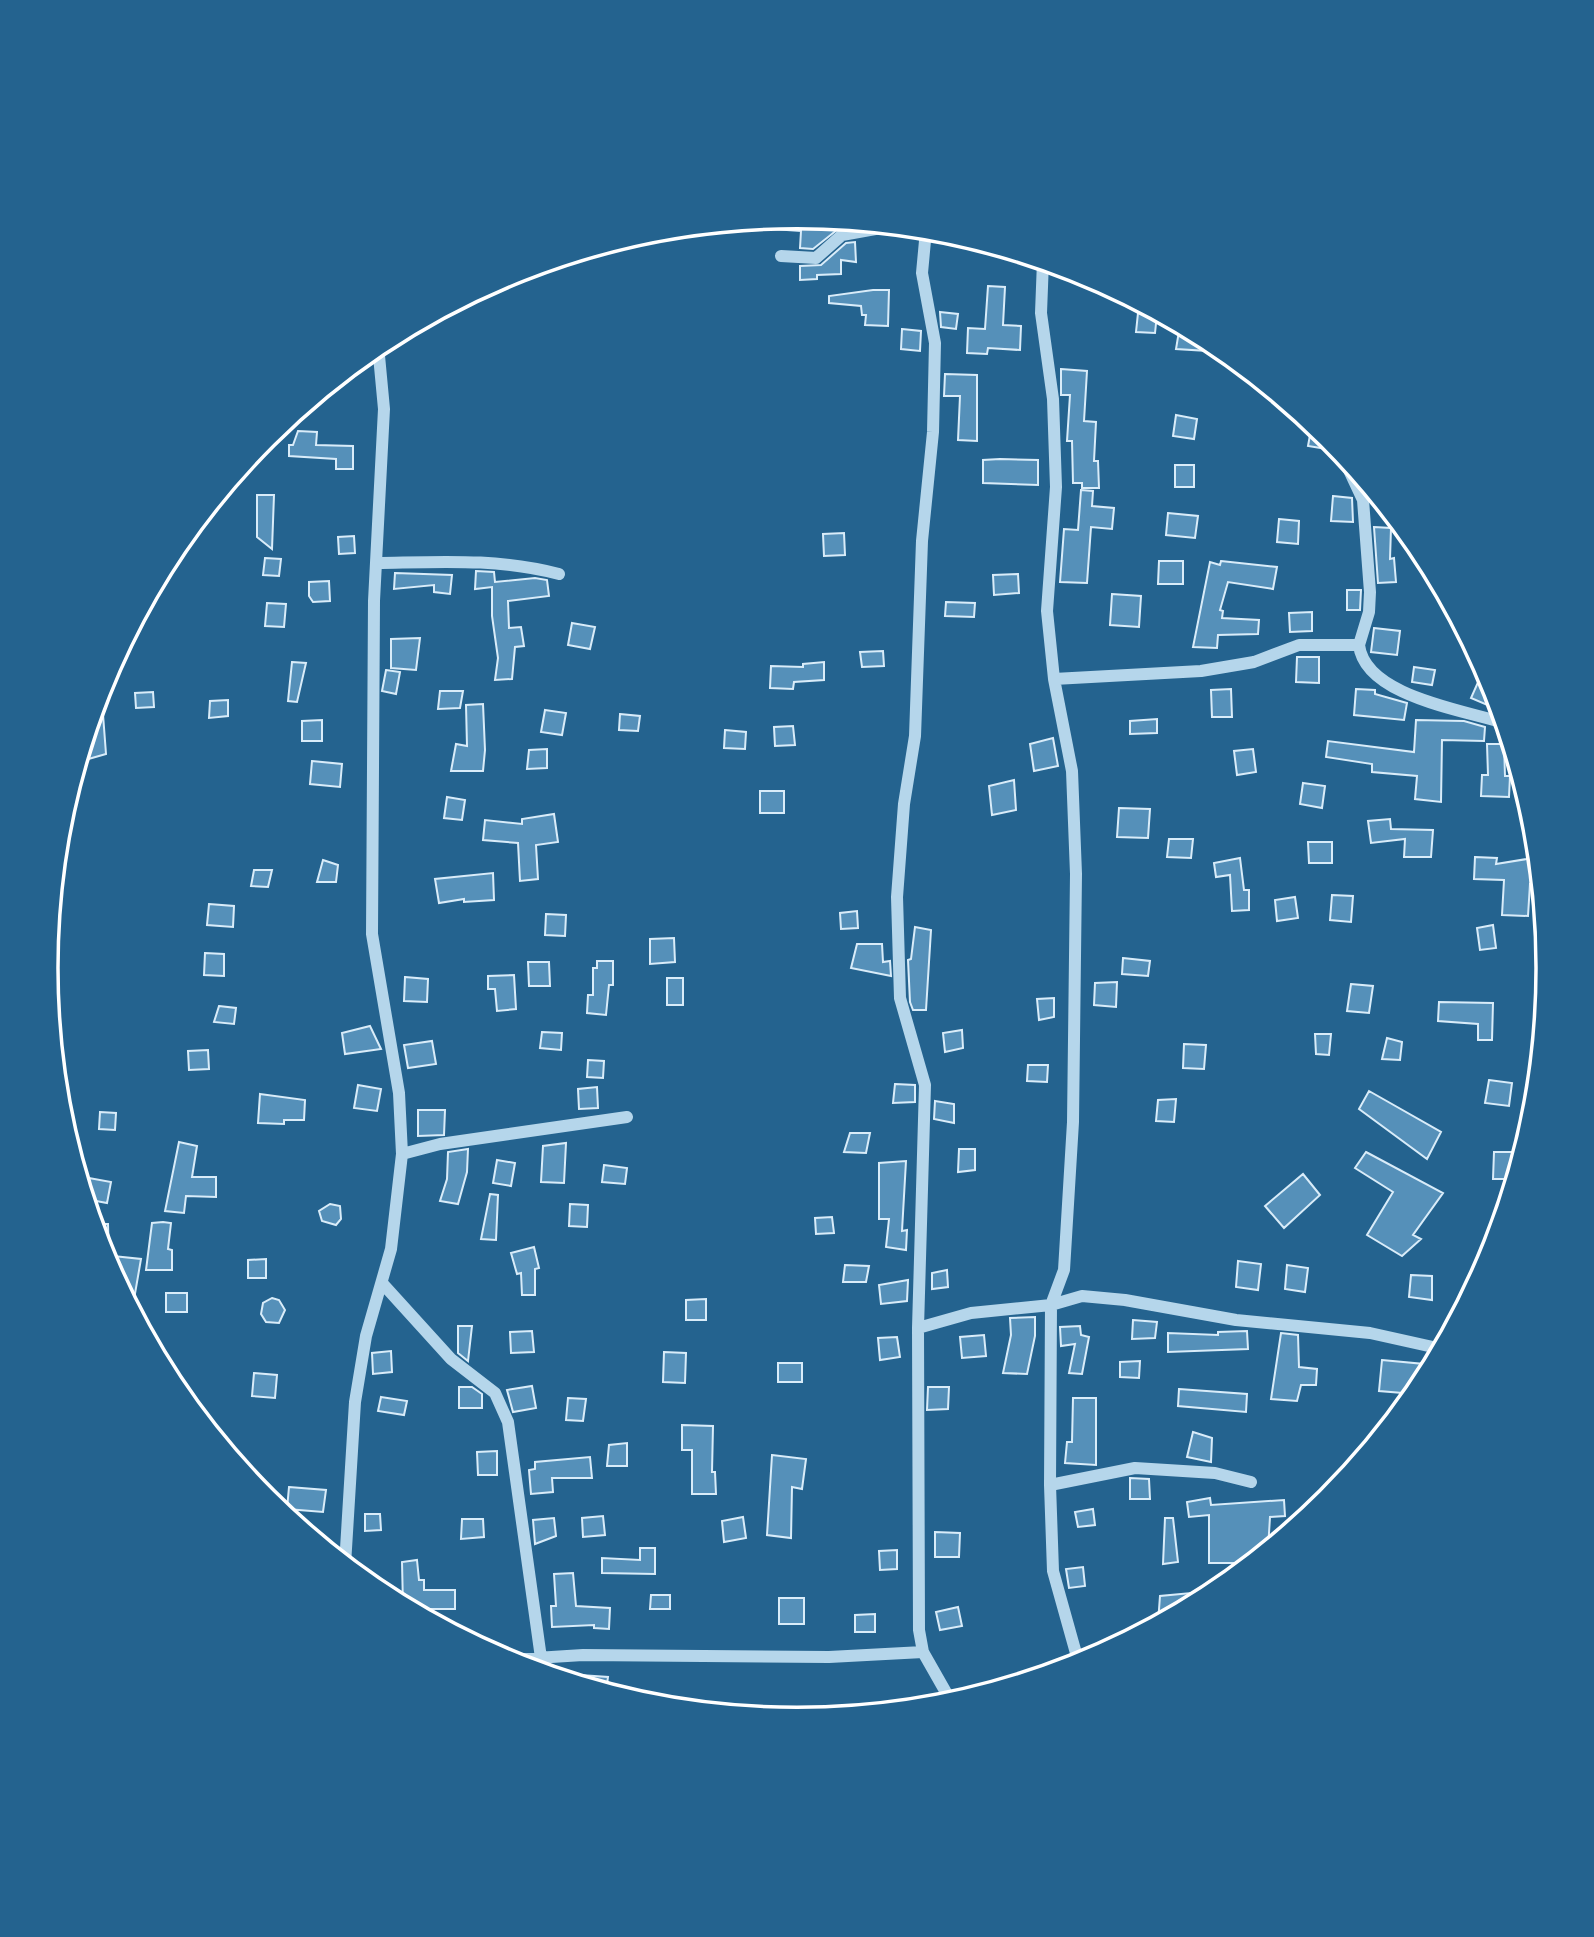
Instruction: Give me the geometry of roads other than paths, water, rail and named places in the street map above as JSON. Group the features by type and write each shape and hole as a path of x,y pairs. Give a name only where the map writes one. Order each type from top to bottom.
{"street":[{"path":"781,256 816,258 842,235 857,232"},
{"path":"925,241 922,273 935,343 933,432 922,541 915,736 904,804 897,897 900,998 925,1085 918,1328 919,1630 923,1652 946,1693"},
{"path":"1043,271 1041,313 1053,399 1056,486 1047,611 1054,679 1072,771 1076,874 1070,1190 1065,1270 1051,1305 1050,1485 1053,1571 1076,1653"},
{"path":"346,1554 355,1402 366,1336 383,1283 396,1219 402,1154 399,1093 372,934 370,834 384,408 379,359"},
{"path":"1356,484 1363,500 1370,592 1369,612 1359,645 1360,656 1379,678 1429,700 1493,720"},
{"path":"377,564 486,561 519,564 559,574"},
{"path":"1054,679 1202,671 1254,662 1298,645 1359,645"},
{"path":"402,1154 440,1144 627,1117"},
{"path":"383,1283 451,1359 495,1393 508,1422 541,1658"},
{"path":"918,1328 971,1313 1051,1305 1083,1296 1125,1300 1236,1320 1370,1334 1432,1347"},
{"path":"1050,1485 1135,1468 1215,1473 1251,1482"},
{"path":"533,1658 756,1654 829,1657 923,1652"}]}
